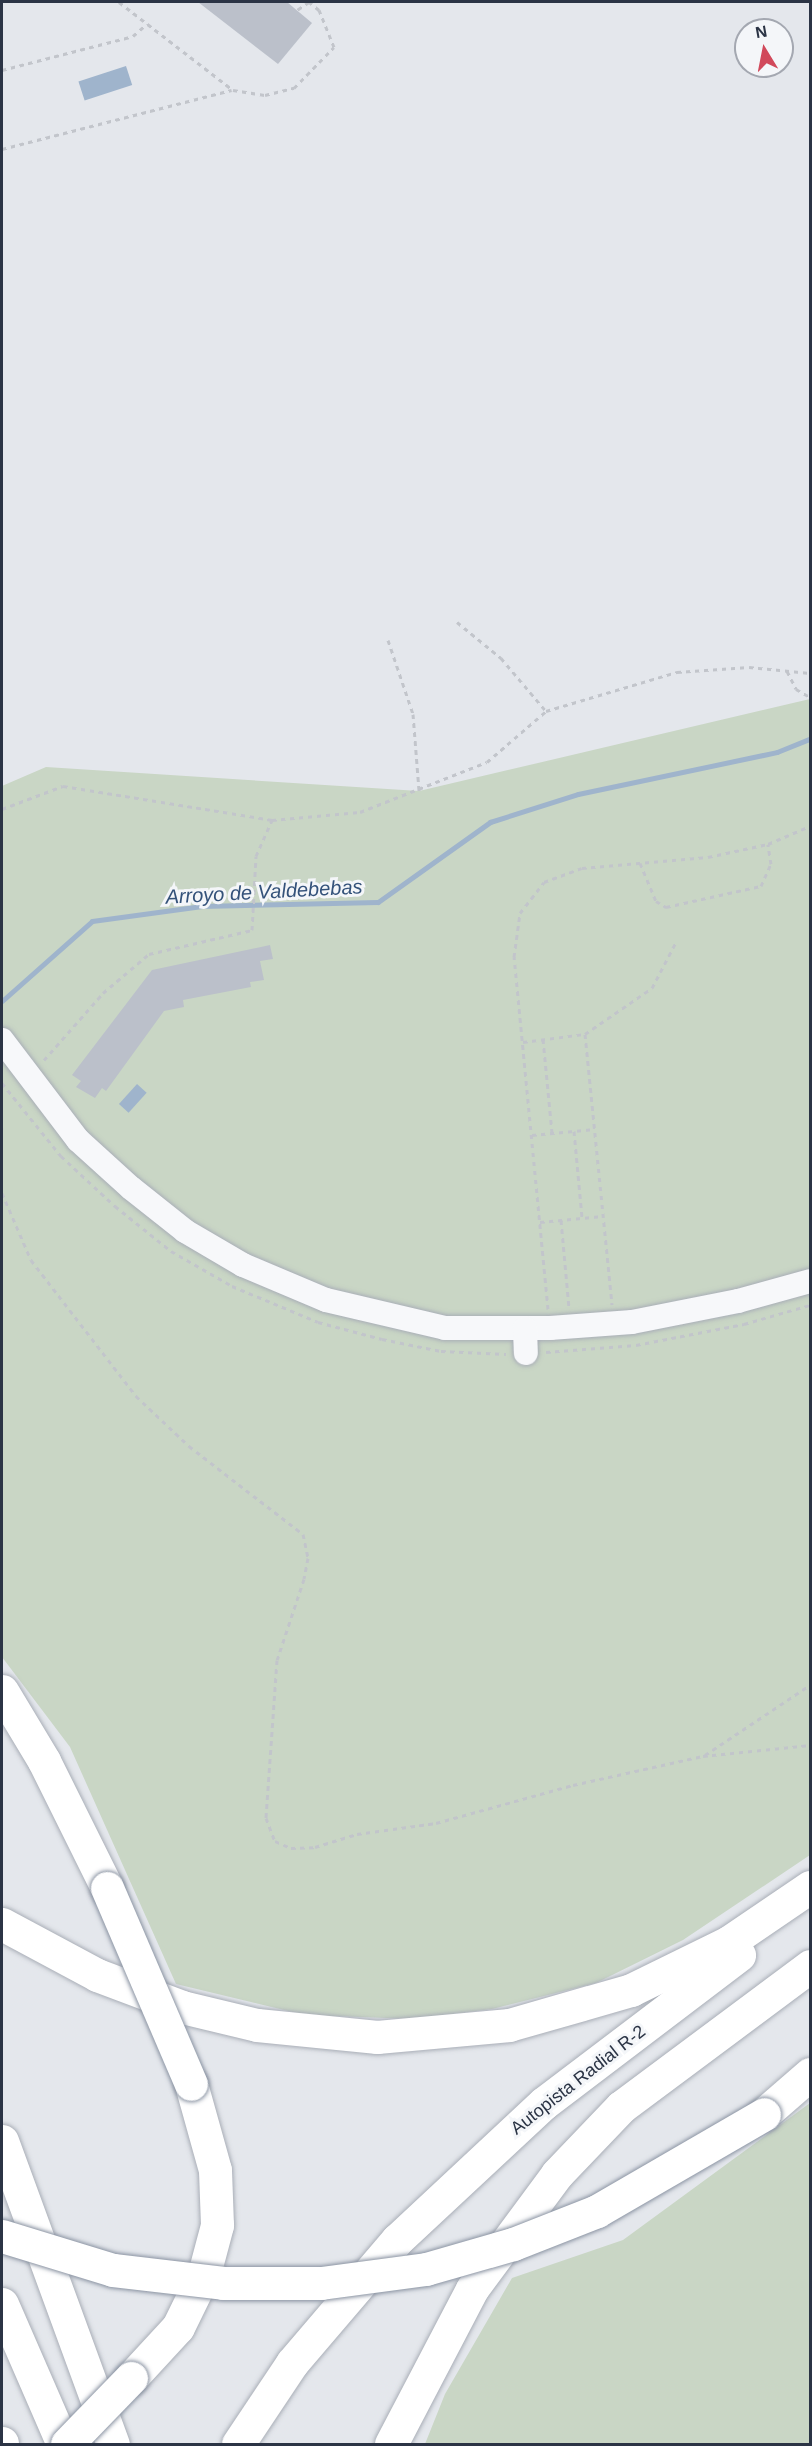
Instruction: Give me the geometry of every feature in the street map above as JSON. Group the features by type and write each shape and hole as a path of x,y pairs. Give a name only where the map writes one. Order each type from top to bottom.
{"highway":[{"path":"2,1692 44,1761 107,1888 191,2084 215,2170 217,2225 204,2274 178,2327 65,2445 2,2304"},
{"path":"2,1924 97,1975 182,2007 257,2025 376,2037 509,2025 631,1990 729,1942 810,1887"},
{"name":"Autopista Radial R-2","path":"238,2445 292,2363 340,2302 476,2164 544,2103 810,1903"},
{"path":"391,2445 472,2289 557,2174 621,2107 810,1966"},
{"path":"2,2236 113,2270 223,2283 321,2283 426,2269 513,2244 597,2211 764,2114 810,2074"},
{"path":"2,2141 113,2445"}],"street":[{"path":"8,1048 71,1131 113,1172 185,1231 243,1265 326,1300 388,1317 445,1328 560,1328 613,1323 738,1301 810,1281"},
{"path":"525,1329 526,1353"}],"path":[{"path":"119,2 233,90"},
{"path":"2,149 233,90 266,95 294,88 333,47 319,10 309,2 297,10"},
{"path":"2,70 133,36 148,24"},
{"path":"457,622 501,658 546,711"},
{"path":"388,640 413,714 419,791"},
{"path":"2,810 63,786 272,820 360,812 419,791 486,762 546,711 676,672 749,667 810,673"},
{"path":"787,671 796,689 810,697"},
{"path":"8,1048 26,1050 46,1061 103,993 149,954 252,930 256,856 272,820"},
{"path":"560,1328 540,1222 514,957 520,913 544,882 582,868 708,857 768,844 810,826"},
{"path":"640,863 656,902 666,907 761,886 771,864 768,844"},
{"path":"523,1042 585,1034 652,988 676,942"},
{"path":"585,1034 613,1323"},
{"path":"543,1039 552,1133"},
{"path":"532,1135 594,1129"},
{"path":"574,1131 582,1218"},
{"path":"2,1193 31,1260 136,1396 189,1446 303,1534 308,1558 304,1580 277,1660 266,1818 275,1841 291,1848 315,1847 357,1834 436,1823 573,1785 703,1756 755,1747 810,1745"},
{"path":"540,1222 603,1216"},
{"path":"560,1328 561,1220"},
{"path":"703,1756 810,1685"}],"green space":[{"path":"810,699 810,1855 683,1940 596,1983 492,2009 414,2019 305,2015 176,1984 70,1747 2,1657 2,786 46,767 419,791"},
{"path":"810,2103 810,2444 425,2444 445,2394 512,2278 623,2240"}],"water":[{"path":"126,66 132,85 85,100 78,81"},
{"path":"137,1084 147,1093 129,1113 119,1104"}],"building":[{"path":"198,2 287,2 312,23 278,64"},
{"path":"270,945 273,959 260,961 264,980 250,982 251,987 183,1000 184,1007 164,1011 106,1091 102,1088 95,1098 76,1087 81,1081 72,1075 152,970"}],"waterway":[{"name":"Arroyo de Valdebebas","path":"2,1001 92,921 202,906 378,902 490,822 578,794 777,752 810,739"}]}
